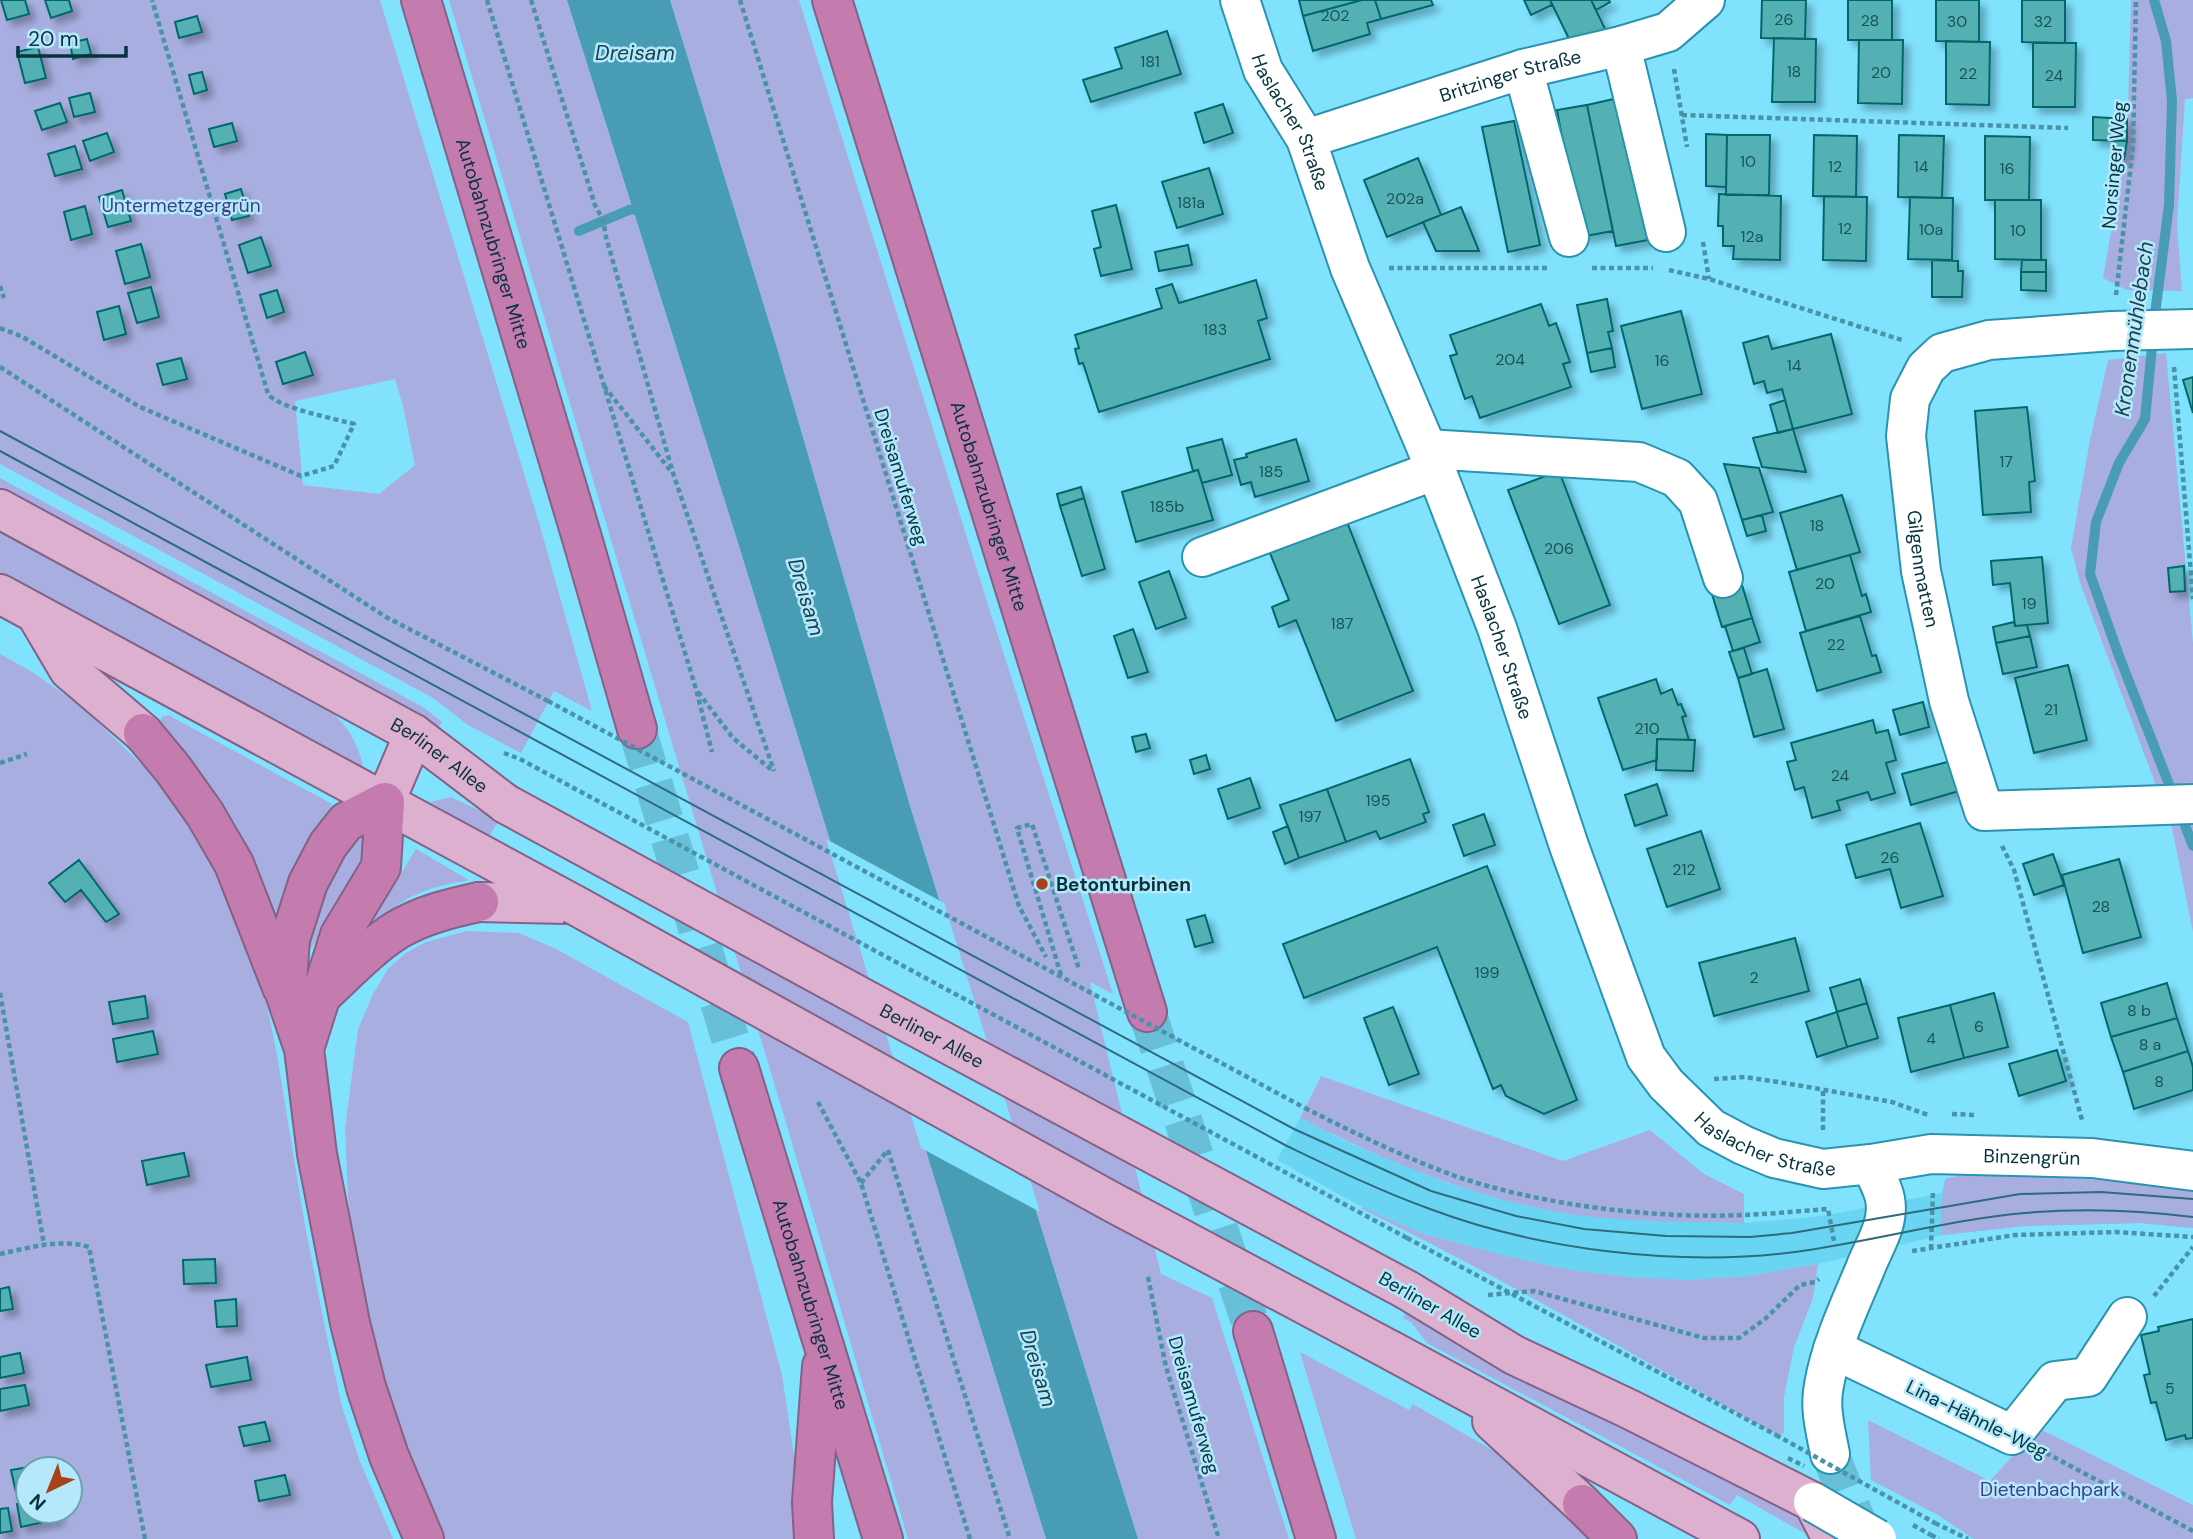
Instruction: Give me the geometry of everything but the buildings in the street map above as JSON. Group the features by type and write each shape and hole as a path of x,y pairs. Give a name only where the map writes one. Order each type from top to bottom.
{"highway":[{"name":"Autobahnzubringer Mitte","path":"421,0 579,524 637,729"},
{"name":"Autobahnzubringer Mitte","path":"832,0 1147,1012"},
{"path":"143,733 205,814 304,996"},
{"path":"304,996 381,867 385,802"},
{"path":"385,802 346,822 328,845 308,883 290,939 304,996 304,1049 317,1154 350,1323 366,1387 389,1456 424,1539"},
{"path":"304,996 397,930 440,912 479,902"},
{"name":"Autobahnzubringer Mitte","path":"739,1068 883,1539"},
{"path":"1253,1331 1316,1539"},
{"path":"814,1539 812,1502 824,1343"},
{"path":"1582,1504 1617,1539"}],"main road":[{"name":"Berliner Allee","path":"0,509 414,734 506,804 1407,1290 1514,1355 1629,1409 1813,1502"},
{"path":"0,594 573,904 1112,1202 1740,1539"},
{"path":"37,614 69,670 143,733"},
{"path":"385,802 414,734"},
{"path":"479,902 573,904"},
{"path":"1441,1377 1582,1504"},
{"path":"1813,1502 1832,1539"}],"street":[{"name":"Haslacher Straße","path":"1240,0 1263,70 1306,139 1350,268 1431,460 1497,628 1569,846 1646,1057 1666,1084 1690,1109 1711,1128 1743,1145 1774,1158 1823,1168 1871,1164"},
{"name":"Britzinger Straße","path":"1306,139 1523,69 1668,32 1705,0"},
{"path":"1621,46 1666,232"},
{"path":"1523,69 1567,258"},
{"path":"1942,353 1989,340 2122,331 2182,330"},
{"name":"Gilgenmatten","path":"1942,353 1926,368 1910,399 1906,436 1921,571 1949,701 1984,811"},
{"path":"1202,557 1431,460 1639,462 1677,478 1698,501 1723,578"},
{"path":"1984,811 2181,805"},
{"name":"Binzengrün","path":"1871,1164 1931,1154 2092,1158 2193,1171"},
{"path":"1830,1454 1822,1408 1823,1387 1852,1251 1880,1237 1885,1217 1885,1198 1871,1164"},
{"path":"2012,1434 2055,1381 2088,1377 2127,1317"},
{"name":"Lina-Hähnle-Weg","path":"1833,1349 2012,1434"},
{"name":"Berliner Allee","path":"1813,1502 1877,1539"}],"path":[{"path":"0,328 21,337 140,407 301,476 334,466 354,424 296,409 271,399 268,394 152,0"},
{"path":"487,0 696,690 712,752"},
{"path":"531,0 595,205 603,220 673,473 774,771 733,738 696,690"},
{"name":"Dreisamuferweg","path":"740,0 1018,906 1046,957"},
{"name":"Norsinger Weg","path":"2122,331 2133,146 2136,0"},
{"path":"1682,115 2068,128"},
{"path":"1350,268 1567,258 1661,268 1709,279 1942,353"},
{"path":"0,286 4,298"},
{"path":"2182,330 2193,600"},
{"path":"0,367 386,617 1061,975 1305,1108 1353,1132 1455,1175 1528,1195 1596,1208 1741,1215 1828,1209 1833,1226 1852,1251 1931,1248 2015,1235 2116,1232 2193,1237"},
{"path":"602,382 673,473"},
{"path":"0,763 27,754"},
{"path":"520,759 1968,1539"},
{"path":"1984,811 2014,870 2085,1130"},
{"path":"1061,975 1017,828 1032,824 1079,969"},
{"path":"0,993 44,1245"},
{"path":"1704,1076 1716,1080 1745,1077 1892,1102 1928,1115 1931,1154 1931,1248"},
{"path":"818,1102 861,1183 970,1539"},
{"path":"861,1183 888,1150 1010,1539"},
{"path":"0,1254 75,1242 89,1247 145,1539"},
{"path":"2127,1317 2150,1301 2193,1247"},
{"path":"1484,1295 1534,1291 1704,1338 1739,1338 1765,1319 1800,1285 1815,1283 1822,1276"},
{"name":"Dreisamuferweg","path":"1148,1277 1166,1367 1219,1539"},
{"name":"Lina-Hähnle-Weg","path":"2012,1434 2193,1531"},
{"path":"1931,1535 1939,1539"}],"shaded area":[{"path":"1300,1118 1351,1144 1449,1184 1515,1202 1593,1216 1744,1223 1822,1216 1942,1193 1945,1179 1958,1176 2018,1176 2103,1180 2193,1228 2140,1223 2024,1226 1942,1235 1818,1264 1748,1276 1690,1280 1628,1277 1571,1270 1421,1233 1362,1207 1277,1160"}],"green space":[{"name":"Untermetzgergrün","path":"0,0 380,0 540,526 592,711 554,691 521,753 468,725 433,698 0,464","holes":["395,379 415,465 379,494 303,485 295,401"]},
{"path":"449,0 567,0 1046,1539 908,1539"},
{"path":"670,0 799,0 1113,994 1090,982 1161,1274 1212,1298 1289,1539 1138,1539 910,806 777,348"},
{"path":"2131,0 2193,0 2193,98 2185,99 2177,225 2182,291 2127,290 2103,278 2127,141"},
{"path":"2166,353 2193,644 2193,932 2172,828 2080,583 2071,548 2090,440 2108,360"},
{"path":"0,478 423,707 442,722 438,728 0,491"},
{"path":"0,530 317,700 348,730 364,769 0,573"},
{"path":"0,654 80,705 147,770 185,818 229,899 263,988 276,1049 304,1220 341,1403 359,1459 393,1539 0,1539"},
{"path":"168,715 332,804 299,858 282,907 276,913 237,826 221,800 192,761 162,731 160,722 162,717"},
{"path":"451,797 499,820 489,837 430,802"},
{"path":"365,833 367,854 335,904 312,948 303,944 314,912 335,868"},
{"path":"416,849 469,880 427,890 405,900 373,928 369,926"},
{"path":"467,931 519,933 556,949 688,1022 782,1375 799,1488 802,1539 441,1539 402,1447 358,1293 348,1196 345,1128 358,1029 373,994 388,969 406,953 426,942"},
{"path":"1321,1076 1563,1161 1650,1130 1704,1174 1744,1194 1744,1223 1651,1221 1556,1212 1518,1204 1443,1181 1371,1152 1300,1118"},
{"path":"1958,1176 2103,1180 2193,1188 2193,1228 2140,1223 2024,1226 1942,1235 1941,1207 1945,1179"},
{"path":"1362,1207 1421,1233 1571,1270 1628,1277 1690,1280 1748,1276 1818,1264 1813,1298 1794,1347 1784,1397 1784,1433 1776,1435 1519,1291"},
{"path":"1407,1310 1792,1506 1815,1539 1737,1495 1730,1505 1427,1343 1411,1322 1403,1318"},
{"path":"1300,1352 1409,1410 1413,1404 1494,1451 1540,1485 1596,1539 1356,1539"},
{"name":"Dietenbachpark","path":"1868,1420 1990,1481 2038,1428 2193,1505 2193,1539 1974,1539 1938,1515 1871,1480"}],"water":[{"name":"Dreisam","path":"567,0 670,0 777,348 910,806 1138,1539 1046,1539"}],"pier":[{"path":"826,839 944,903 1040,1212 921,1148"}],"waterway":[{"name":"Kronenmühlebach","path":"2154,0 2166,41 2172,101 2169,205 2145,419 2119,463 2096,522 2090,574 2193,846"},
{"path":"579,231 629,210 645,208"}],"tunnel":[{"path":"637,729 739,1068"},
{"path":"1147,1012 1253,1331"},
{"path":"1830,1454 1864,1539"}],"tram line":[{"path":"0,431 1294,1129 1431,1191 1516,1216 1584,1229 1666,1236 1750,1237 1792,1233 2020,1194 2101,1192 2193,1199"},
{"path":"0,451 1285,1145 1430,1209 1472,1223 1563,1245 1610,1252 1704,1257 1795,1252 2024,1213 2108,1210 2193,1217"}],"place":[{"name":"Betonturbinen","path":"1042,884"}]}
